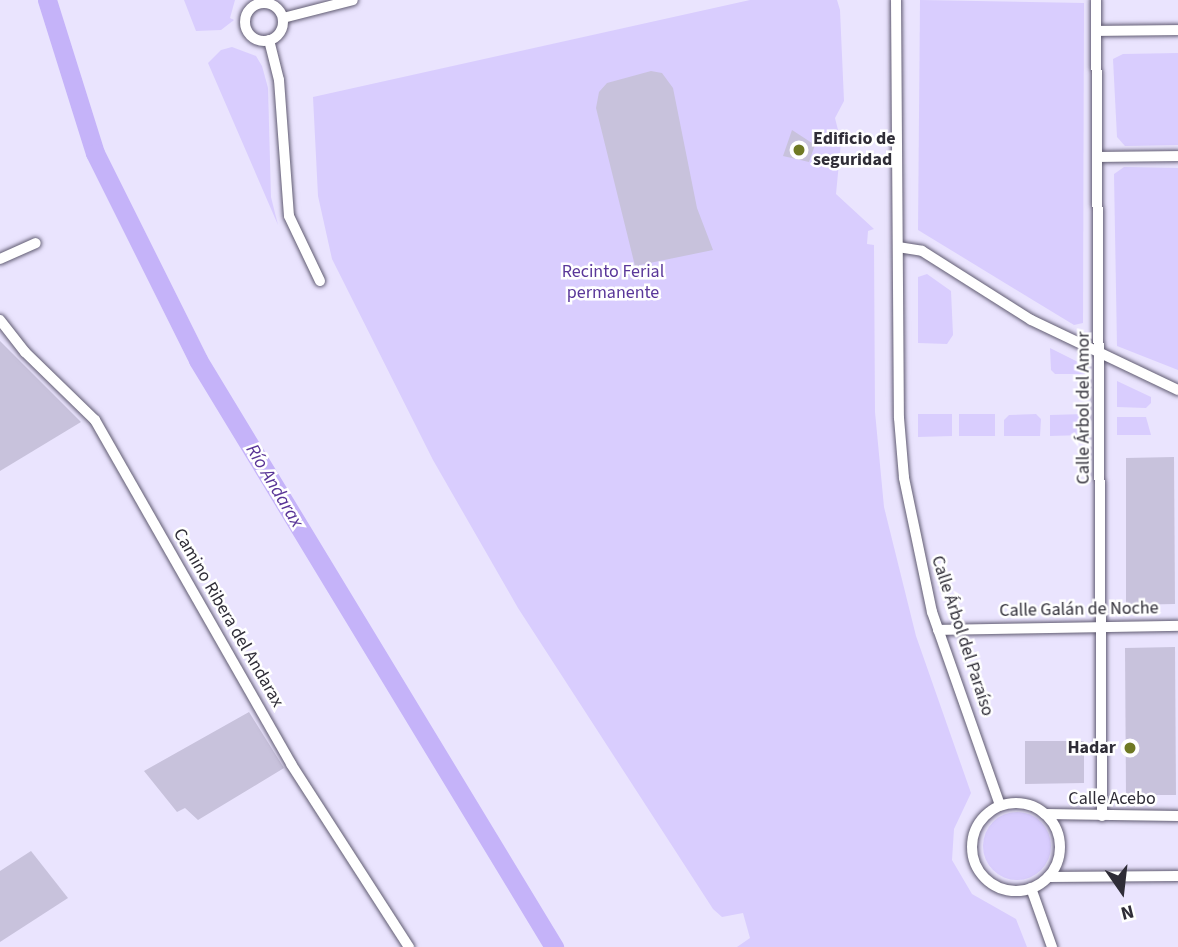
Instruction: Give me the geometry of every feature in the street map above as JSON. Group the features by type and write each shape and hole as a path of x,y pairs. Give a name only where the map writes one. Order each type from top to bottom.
{"street":[{"path":"283,18 353,0"},
{"name":"Calle Árbol del Paraíso","path":"896,0 898,247 904,478 913,535 938,629 1000,805"},
{"name":"Calle Árbol del Amor","path":"1096,0 1100,156 1102,816"},
{"path":"253,3 272,5 283,18 281,31 270,40 259,41 247,31 245,17 253,3"},
{"path":"1096,31 1178,30"},
{"path":"270,40 279,79 289,216 320,281"},
{"path":"1100,156 1178,156"},
{"path":"0,259 36,243"},
{"path":"898,247 922,251 1011,308 1101,355 1178,390"},
{"name":"Camino Ribera del Andarax","path":"0,320 25,352 95,420 292,764 409,947"},
{"name":"Calle Galán de Noche","path":"938,629 1178,626"},
{"path":"1028,804 1045,814 1060,840 1058,859 1048,877 1031,888 1001,888 989,882 973,860 972,834 988,811 1000,805 1028,804"},
{"name":"Calle Acebo","path":"1045,814 1178,816"},
{"path":"1048,877 1178,876"},
{"path":"1031,888 1052,947"}],"green space":[{"path":"184,0 235,0 230,18 234,20 221,30 196,31"},
{"name":"Recinto Ferial permanente","path":"750,0 837,0 840,10 844,101 835,118 841,142 836,194 874,229 868,231 867,244 874,245 875,412 884,507 916,636 971,793 954,829 952,860 972,894 1016,919 1027,947 737,947 750,938 743,913 722,917 713,909 518,608 433,460 332,259 318,196 313,97"},
{"path":"920,0 1084,3 1083,323 1074,325 918,230"},
{"path":"232,47 256,56 262,66 268,88 271,197 278,225 208,63 221,50"},
{"path":"1178,53 1178,145 1125,146 1117,137 1113,59 1123,54"},
{"path":"1124,167 1178,168 1178,370 1117,346 1114,174"},
{"path":"927,274 951,291 953,335 947,344 918,343 918,277"},
{"path":"1050,348 1084,365 1085,374 1055,374 1051,370"},
{"path":"1117,381 1151,397 1151,403 1146,408 1117,407"},
{"path":"918,414 952,414 952,436 918,437"},
{"path":"959,414 995,414 995,436 959,436"},
{"path":"1036,414 1041,419 1040,436 1004,436 1004,420 1009,415"},
{"path":"1084,414 1084,435 1050,436 1050,415"},
{"path":"1117,417 1146,417 1151,435 1117,435"},
{"path":"1010,812 1024,812 1036,817 1046,827 1051,846 1046,865 1036,875 1024,880 1010,880 998,875 988,865 983,853 983,839 988,827 998,817"}],"building":[{"path":"651,71 662,73 673,88 697,208 713,250 635,266 596,108 599,92 607,83"},
{"name":"Edificio de seguridad","path":"792,130 815,145 809,162 783,156"},
{"path":"0,341 81,422 0,471"},
{"path":"1174,457 1175,604 1126,605 1126,458"},
{"path":"1175,647 1176,795 1126,795 1125,648"},
{"path":"249,712 284,768 198,820 185,808 177,812 144,771"},
{"path":"1025,741 1084,741 1084,783 1025,784"},
{"path":"31,851 68,898 0,942 0,871"}],"waterway":[{"name":"Río Andarax","path":"47,0 95,153 198,360 554,947"}],"place":[{"name":"Edificio de seguridad","path":"799,150"},
{"name":"Hadar","path":"1130,748"}]}
